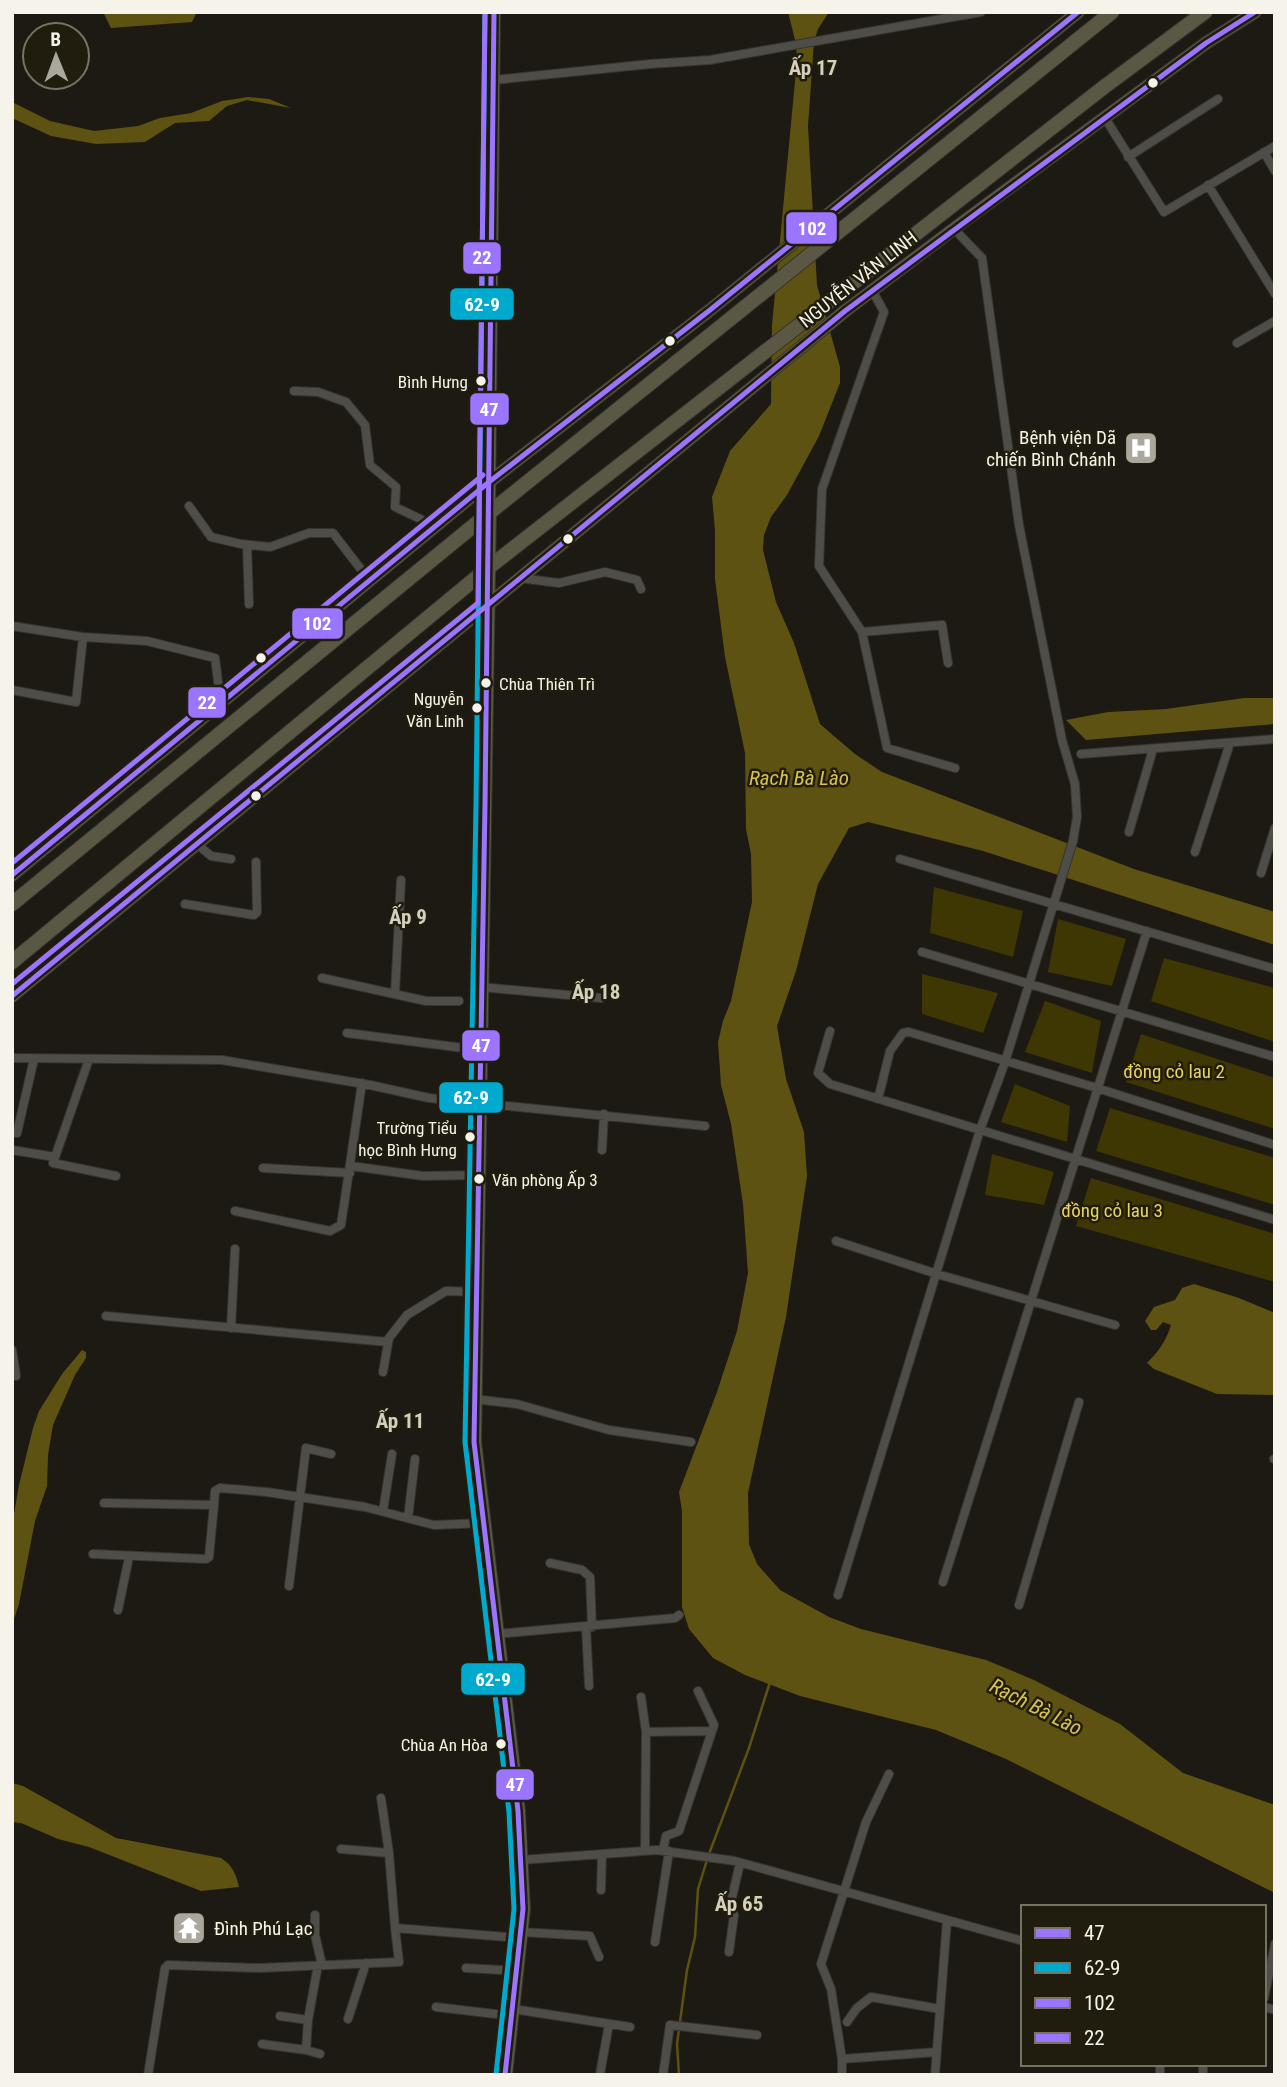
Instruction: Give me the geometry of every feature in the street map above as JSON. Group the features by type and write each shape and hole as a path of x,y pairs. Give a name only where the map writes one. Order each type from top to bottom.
{"highway":[{"path":"12,904 489,513 1112,12"},
{"name":"NGUYỄN VĂN LINH","path":"12,962 488,568 1104,87 1205,12"},
{"path":"489,513 474,1442 518,1811 521,1860 523,1909 506,2075"}],"main road":[{"path":"489,513 494,12"},
{"path":"12,875 489,482 710,310 1078,12"},
{"name":"NGUYỄN VĂN LINH","path":"12,996 872,290 1206,43 1255,12"},
{"path":"710,310 723,324"}],"street":[{"path":"494,80 721,57 981,12"},
{"path":"1128,157 1218,100"},
{"path":"1105,118 1164,212 1275,146"},
{"path":"1264,152 1275,171"},
{"path":"1208,185 1275,294"},
{"path":"838,1595 980,1130 1005,1062 1073,841 1077,817 1075,784 1062,740 1019,524 982,258 954,229"},
{"path":"872,290 884,312 822,489 819,566 862,632 887,748 955,768"},
{"path":"1237,342 1275,321"},
{"path":"294,391 318,392 346,402 365,425 370,465 396,487 395,507 435,526"},
{"path":"189,506 211,537 247,545 270,547 309,533 333,533 370,581"},
{"path":"247,545 249,604"},
{"path":"519,578 559,583 605,572 636,580 641,589"},
{"path":"862,632 942,625 948,663"},
{"path":"12,626 83,637 147,640 215,658 221,704"},
{"path":"12,690 76,702 83,637"},
{"path":"1081,754 1275,739"},
{"path":"1195,852 1230,743"},
{"path":"1129,832 1153,749"},
{"path":"1261,873 1275,828"},
{"path":"197,844 211,856 231,859"},
{"path":"900,859 1275,969"},
{"path":"185,904 254,915 257,912 256,862"},
{"path":"395,993 401,880"},
{"path":"943,1582 1147,931"},
{"path":"922,952 1275,1057"},
{"path":"322,978 426,1001 459,1001"},
{"path":"481,987 601,998"},
{"path":"830,1031 818,1073 830,1084 1275,1220"},
{"path":"878,1099 890,1051 903,1033 909,1032 1275,1145"},
{"path":"347,1033 479,1051"},
{"path":"12,1058 222,1060 362,1083 429,1098 705,1126"},
{"path":"12,1132 17,1133 34,1059"},
{"path":"89,1059 53,1163 116,1176"},
{"path":"236,1211 330,1231 341,1225 362,1083"},
{"path":"603,1150 604,1114"},
{"path":"12,1150 55,1157"},
{"path":"263,1168 350,1169 416,1176 478,1175"},
{"path":"836,1241 937,1274 1115,1325"},
{"path":"231,1328 235,1249"},
{"path":"383,1372 388,1342 407,1315 446,1291 477,1292"},
{"path":"106,1316 388,1342"},
{"path":"12,1350 16,1376 12,1376"},
{"path":"474,1399 517,1404 609,1430 691,1442"},
{"path":"1019,1605 1079,1402"},
{"path":"289,1586 306,1448 331,1454"},
{"path":"383,1511 392,1454"},
{"path":"408,1518 415,1459"},
{"path":"93,1554 206,1559 209,1557 215,1491 220,1488 267,1492 383,1511 434,1525 483,1523"},
{"path":"104,1503 214,1505"},
{"path":"118,1610 129,1557"},
{"path":"550,1563 582,1570 590,1577 589,1686"},
{"path":"496,1634 589,1627 675,1618 679,1615"},
{"path":"655,1942 666,1836 679,1831 714,1725 698,1691"},
{"path":"641,1697 646,1732 645,1850"},
{"path":"646,1732 710,1731"},
{"path":"842,2075 831,1989 821,1964 866,1822 889,1774"},
{"path":"148,2075 165,1968 168,1965 259,1968 399,1962 381,1798"},
{"path":"341,1849 389,1853"},
{"path":"521,1860 645,1850 686,1853 738,1862 1021,1940"},
{"path":"601,1890 602,1854"},
{"path":"729,1952 734,1915 730,1906 738,1862"},
{"path":"306,2050 308,2020 320,1965 315,1915"},
{"path":"936,2075 947,1920"},
{"path":"395,1928 590,1936 599,1957"},
{"path":"1266,1988 1275,1944"},
{"path":"348,2020 366,1963"},
{"path":"466,1968 517,1971"},
{"path":"847,2022 857,2008 871,1997 940,2009"},
{"path":"436,2007 630,2027"},
{"path":"280,2016 308,2020"},
{"path":"600,2074 609,2024"},
{"path":"663,2075 670,2025 757,2035"},
{"path":"262,2044 320,2054"},
{"path":"842,2059 937,2052"}],"green space":[{"path":"934,887 1023,911 1013,957 930,933"},
{"path":"1058,919 1126,939 1112,986 1048,972"},
{"path":"1164,958 1275,988 1275,1042 1151,1001"},
{"path":"922,974 998,993 983,1033 922,1014"},
{"path":"1045,1001 1101,1021 1092,1073 1025,1052"},
{"name":"đồng cỏ lau 2","path":"1141,1034 1275,1078 1275,1129 1126,1082"},
{"path":"1015,1084 1070,1106 1067,1142 1001,1122"},
{"name":"đồng cỏ lau 3","path":"1110,1108 1275,1158 1275,1205 1096,1151"},
{"path":"992,1154 1054,1172 1044,1205 985,1195"},
{"name":"đồng cỏ lau 3","path":"1091,1178 1275,1234 1275,1282 1076,1226"}],"water":[{"path":"103,12 197,12 192,22 111,28"},
{"name":"Rạch Bà Lào","path":"788,12 829,12 818,29 814,42 808,126 817,285 840,367 840,383 819,436 787,495 771,517 764,535 763,550 776,602 794,643 820,724 855,754 882,772 1134,869 1275,912 1275,945 983,851 868,822 849,828 818,884 796,971 777,1026 786,1079 804,1132 807,1176 786,1317 748,1493 749,1544 757,1564 780,1590 829,1617 861,1629 986,1660 1034,1680 1120,1724 1183,1773 1275,1805 1275,1893 1006,1759 936,1730 800,1696 745,1675 713,1658 689,1629 682,1607 682,1511 679,1492 737,1331 748,1273 743,1204 731,1124 721,1085 718,1042 731,1001 752,902 751,854 746,829 745,753 725,657 715,579 712,497 730,451 771,404 772,325 797,60"},
{"path":"248,97 269,99 291,108 247,100 227,106 209,121 175,123 145,142 96,144 51,136 12,118 12,102 50,121 94,131 138,126 160,118 191,113 222,101"},
{"path":"1244,698 1275,698 1275,724 1086,740 1066,720 1108,712 1166,709"},
{"path":"1194,1284 1275,1313 1275,1395 1217,1394 1154,1369 1147,1363 1162,1346 1171,1325 1163,1322 1156,1330 1151,1330 1145,1321 1154,1307 1175,1300 1182,1288"},
{"path":"82,1350 86,1352 86,1358 75,1375 53,1425 47,1486 35,1521 19,1604 12,1625 12,1525 33,1428 39,1411 62,1374"},
{"path":"12,1783 23,1786 116,1838 221,1858 233,1871 239,1887 201,1891 89,1847 12,1822"}],"waterway":[{"path":"709,1854 749,1748 770,1682"},
{"path":"679,2075 677,2044 687,1970 695,1937 698,1889 707,1860"}],"transit line":[{"name":"62-9","path":"485,12 465,1442 509,1812 514,1909 496,2074"},
{"name":"22","path":"12,984 478,603 485,12"},
{"name":"47","path":"494,12 474,1442 518,1811 523,1909 505,2075"},
{"name":"102","path":"12,875 489,482 710,310 1078,12"},
{"name":"102","path":"12,996 845,311 1206,43 1255,12"},
{"name":"22","path":"12,863 483,475"}],"place":[{"name":"Bình Hưng","path":"481,381"},
{"name":"Bệnh viện Dã chiến Bình Chánh","path":"1141,448"},
{"name":"Chùa Thiên Trì","path":"486,683"},
{"name":"Nguyễn Văn Linh","path":"477,708"},
{"name":"Trường Tiểu học Bình Hưng","path":"470,1137"},
{"name":"Văn phòng Ấp 3","path":"479,1179"},
{"name":"Chùa An Hòa","path":"501,1744"},
{"name":"Đình Phú Lạc","path":"189,1928"}],"district":[{"name":"Ấp 17","path":"813,68"},
{"name":"Ấp 9","path":"408,917"},
{"name":"Ấp 18","path":"596,992"},
{"name":"Ấp 11","path":"400,1421"},
{"name":"Ấp 65","path":"739,1904"}]}
